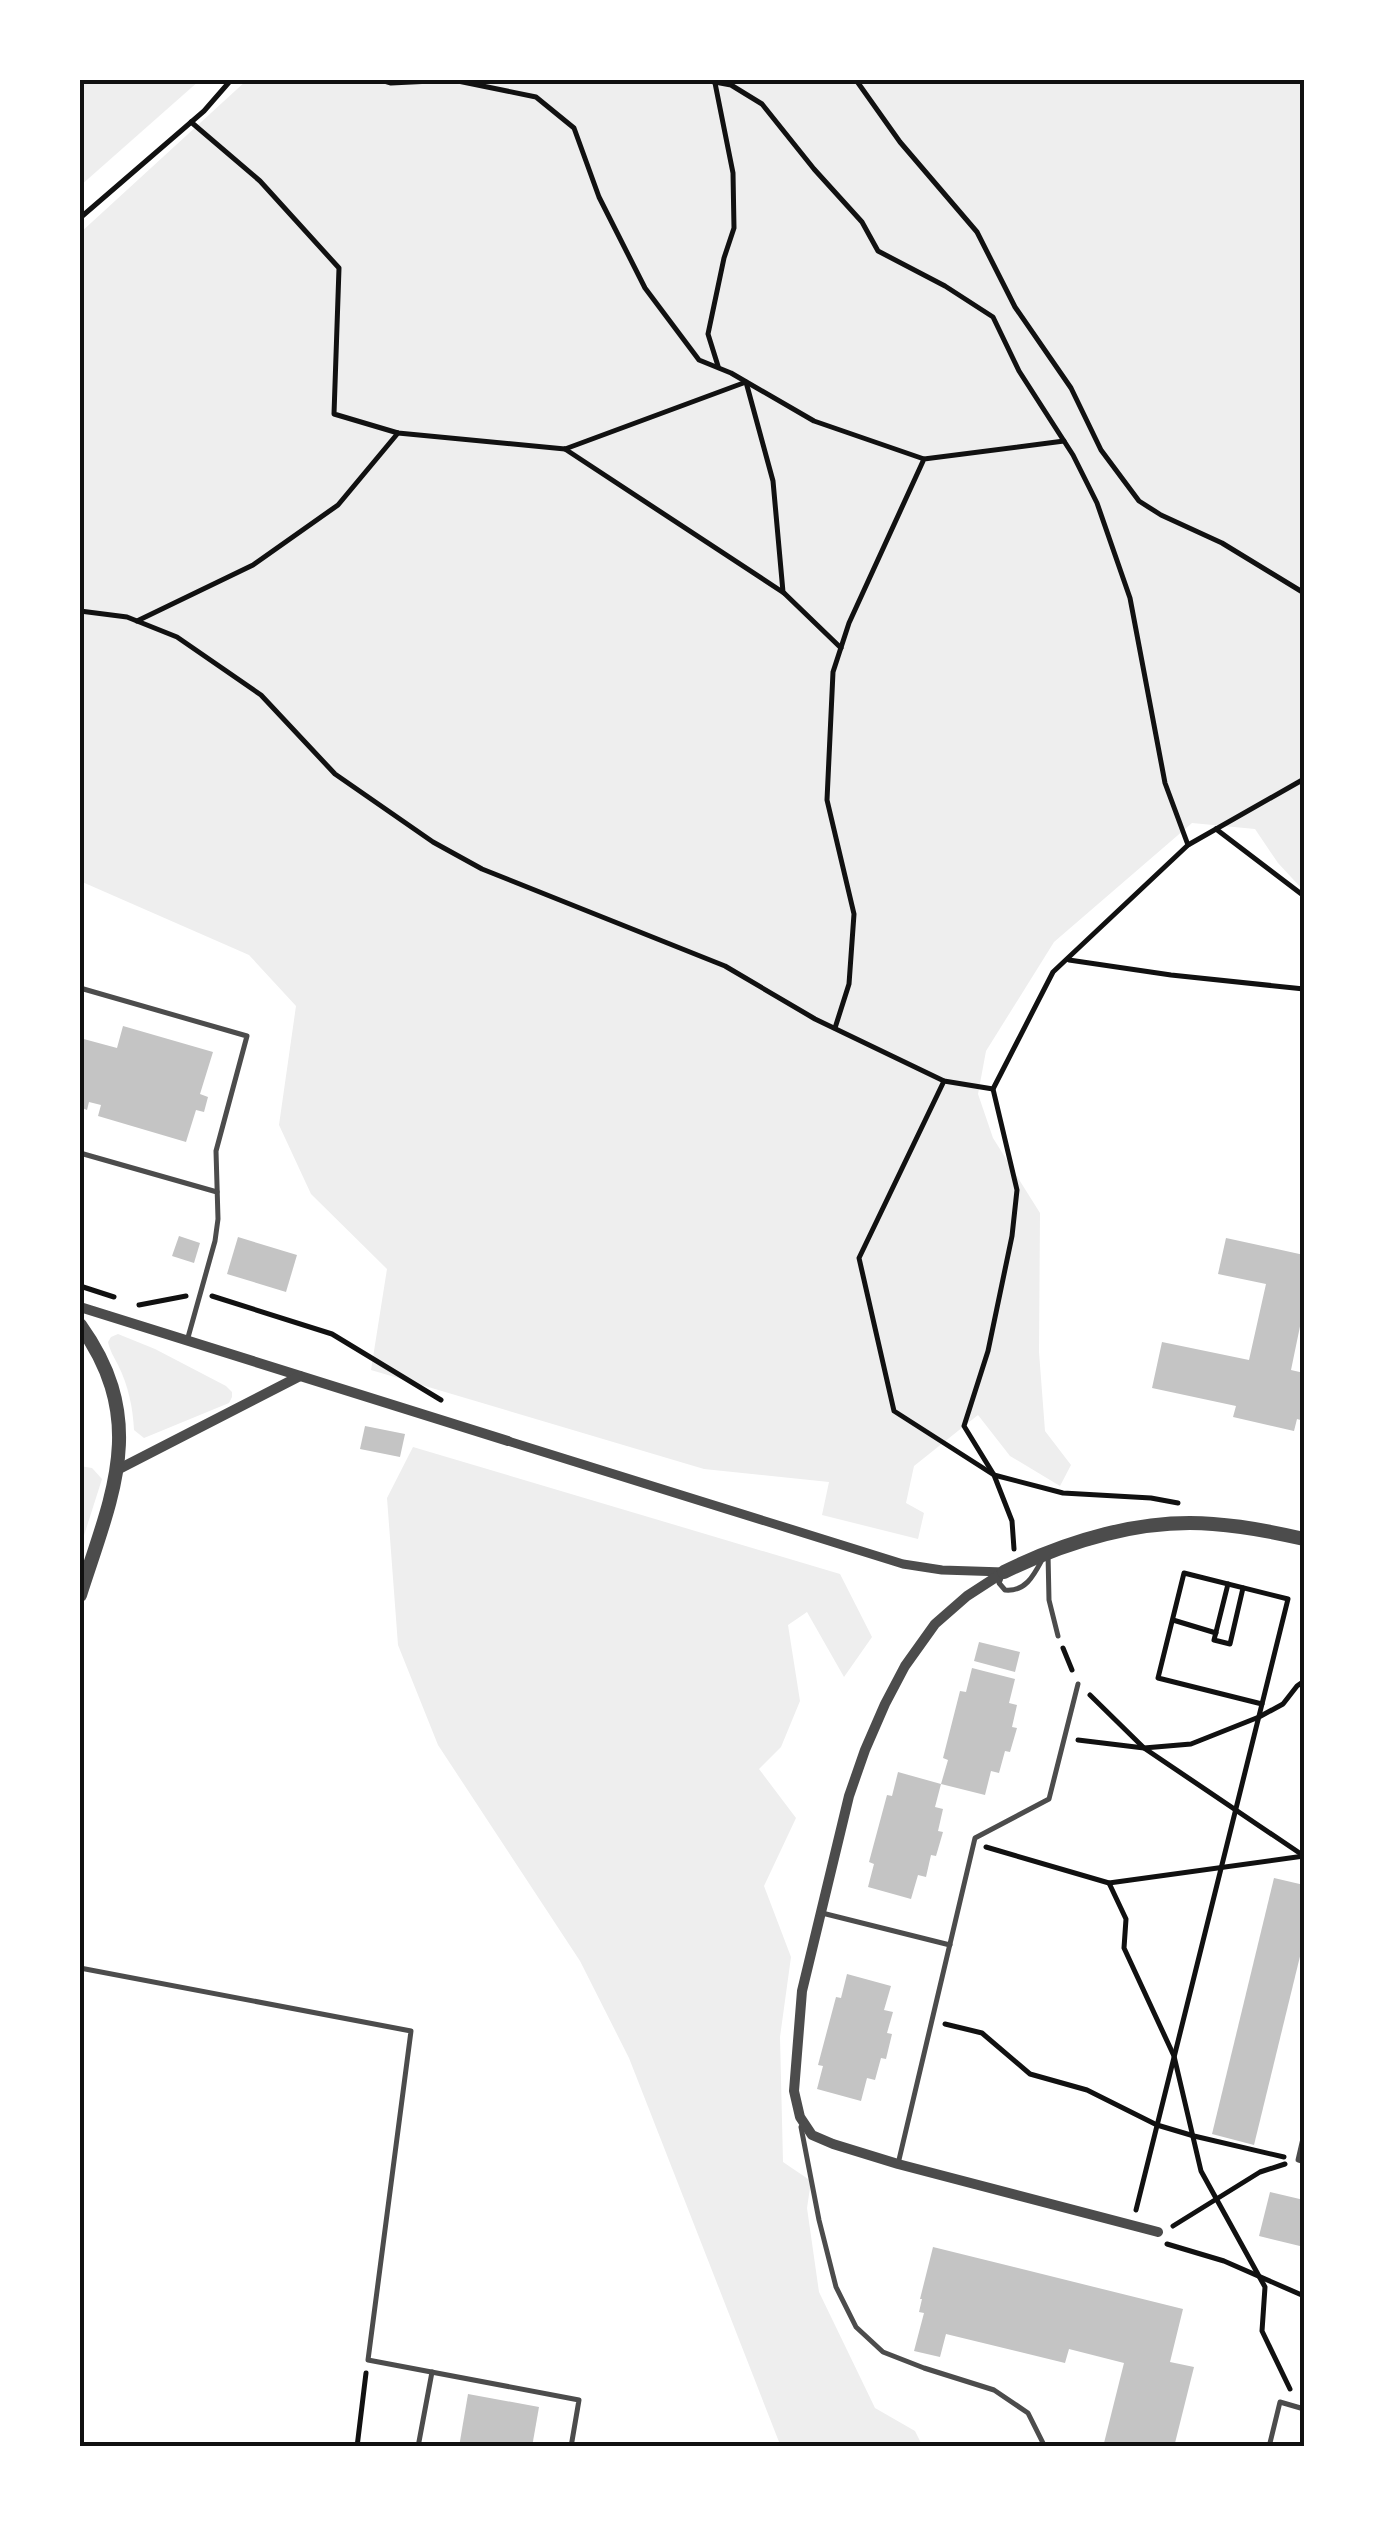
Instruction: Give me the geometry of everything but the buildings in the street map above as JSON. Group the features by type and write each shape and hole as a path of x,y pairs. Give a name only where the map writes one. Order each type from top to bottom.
{"street":[{"path":"80,1307 903,1564 942,1570 1010,1569"},
{"path":"80,1325 100,1356 112,1385 121,1443 117,1470 80,1596"},
{"path":"117,1470 300,1376"},
{"path":"1158,2232 898,2164 812,2135 800,2117 794,2091 802,1991 849,1796 865,1750 905,1666 936,1624 967,1596 1048,1551 1122,1532 1172,1524 1210,1524 1304,1538"}],"lane":[{"path":"80,988 246,1036 216,1151 218,1218 187,1341"},
{"path":"80,1153 217,1192"},
{"path":"1010,1569 999,1583 1010,1591 1024,1586 1048,1551"},
{"path":"1048,1551 1049,1600 1058,1636"},
{"path":"898,2164 975,1838 1049,1800 1078,1684"},
{"path":"820,1912 950,1944"},
{"path":"80,1968 412,2030 368,2360 579,2400 571,2447"},
{"path":"800,2117 836,2286 856,2327 882,2352 994,2390 1028,2413 1045,2447"},
{"path":"1301,2161 1304,2134"},
{"path":"418,2447 432,2372"},
{"path":"1270,2447 1280,2402 1302,2408"}],"path":[{"path":"80,218 191,122 232,80"},
{"path":"381,80 454,80 536,98 574,128 600,197 644,288 700,360 814,421 924,458 1064,441"},
{"path":"704,80 731,84 762,104 862,222 878,251 993,316 1018,371 1064,441 1097,503 1130,598 1165,783 1188,845"},
{"path":"856,80 900,142 977,232 1015,307 1071,388 1101,450 1139,501 1304,592"},
{"path":"715,81 732,173 734,228 708,334 718,368"},
{"path":"191,122 260,181 338,268 334,414 398,433 565,450 746,382"},
{"path":"746,382 773,481 783,592 841,648"},
{"path":"136,621 252,565 338,505 398,433"},
{"path":"565,450 786,594"},
{"path":"835,1028 848,984 854,914 827,800 833,672 849,623 924,458"},
{"path":"80,611 136,621 176,637 261,694 336,774 433,842 482,868 725,966 835,1028 944,1081 993,1089"},
{"path":"1010,1569 1012,1521 994,1475 964,1426 988,1351 1012,1236 1017,1190 993,1089 1053,972 1188,845 1304,778"},
{"path":"1216,829 1304,896"},
{"path":"1067,960 1304,989"},
{"path":"944,1081 859,1258 894,1411 994,1475 1063,1493 1151,1498 1189,1505"},
{"path":"80,1286 142,1306 201,1293 332,1334 444,1402"},
{"path":"1133,2225 1288,1599 1184,1574 1158,1678 1262,1704"},
{"path":"1228,1584 1214,1640 1230,1644 1243,1588"},
{"path":"1172,1620 1216,1634"},
{"path":"1058,1636 1078,1684 1144,1748 1304,1856"},
{"path":"1065,1738 1144,1748 1191,1744 1259,1718 1283,1704 1304,1681"},
{"path":"974,1843 1110,1884 1304,1856"},
{"path":"1110,1884 1126,1919 1124,1948 1174,2056 1201,2172 1265,2287 1262,2331 1302,2408"},
{"path":"933,2022 982,2033 1030,2074 1087,2090 1157,2125 1301,2161"},
{"path":"1180,2223 1260,2172 1301,2161"},
{"path":"1158,2232 1168,2245 1224,2261 1304,2296"},
{"path":"358,2447 368,2360"}],"shaded area":[{"path":"80,80 200,80 80,186"},
{"path":"247,80 1304,80 1304,891 1278,863 1255,829 1192,823 1054,942 986,1051 978,1094 993,1138 1040,1213 1039,1352 1045,1431 1071,1465 1060,1486 1010,1456 978,1415 914,1466 906,1503 924,1513 918,1539 822,1515 829,1482 704,1469 371,1370 387,1269 311,1194 279,1125 296,1006 249,955 80,881 80,233"},
{"path":"118,1334 226,1386 232,1392 229,1403 144,1438 134,1430 127,1388 108,1342"},
{"path":"413,1447 840,1574 872,1637 844,1677 807,1612 788,1625 800,1701 781,1747 759,1769 796,1818 764,1886 791,1957 780,2037 783,2162 811,2181 807,2208 819,2292 875,2408 915,2431 923,2447 781,2447 629,2058 580,1961 438,1745 398,1645 387,1498"},
{"path":"80,1466 92,1468 102,1479 80,1548"}]}
